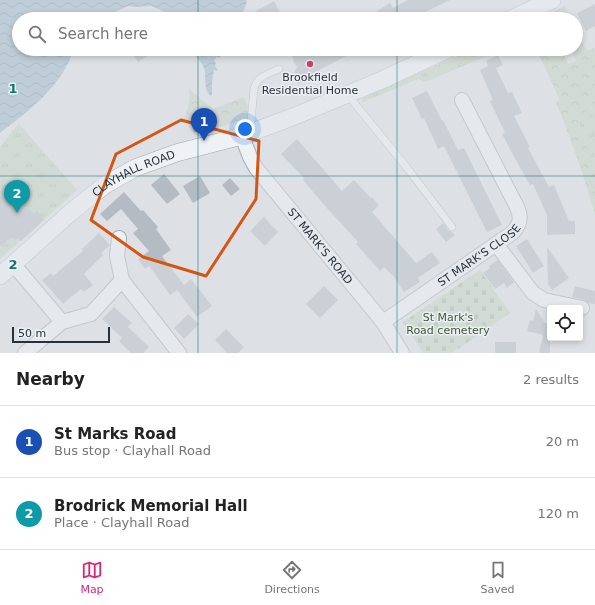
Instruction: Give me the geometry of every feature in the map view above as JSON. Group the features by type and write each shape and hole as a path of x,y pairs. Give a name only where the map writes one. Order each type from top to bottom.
{"street":[{"path":"526,12 552,0"},
{"name":"CLAYHALL ROAD","path":"0,276 70,213 104,185 135,168 176,153 246,135 382,80 433,56"},
{"name":"ST MARK'S CLOSE","path":"383,322 515,230 520,220 520,214 462,100"},
{"name":"ST MARK'S ROAD","path":"246,135 250,157 256,168 383,322 402,353"},
{"path":"119,238 117,256 122,280 179,353"},
{"path":"496,244 533,293 544,300 566,305"},
{"path":"14,265 62,322"},
{"path":"25,353 62,322 91,314 122,280"}],"lane":[{"path":"246,135 256,82 264,75 279,69"},
{"path":"347,94 408,169 452,227"}],"highlighted area":[{"path":"181,120 259,141 256,199 206,276 143,257 91,220 116,154"}],"green space":[{"path":"565,6 568,12 553,12"},
{"path":"583,44 587,51 594,48 595,117 587,111 579,118 579,123 595,170 595,214 577,158 556,102 560,100 539,56 565,56 568,64 576,61 574,56 583,56"},
{"path":"457,56 487,56 425,82 418,79 361,103 363,98"},
{"path":"189,89 213,109 244,97 252,117 213,129 208,114 182,123 188,106"},
{"path":"587,111 595,117 595,170 579,123 579,118 581,115"},
{"path":"19,124 77,190 0,259 0,148"},
{"name":"St Mark's Road cemetery","path":"480,270 510,313 452,353 423,353 403,322"}],"water":[{"path":"0,0 247,1 243,12 163,12 151,6 128,6 115,12 12,12 12,56 71,56 61,75 43,97 33,107 0,133"},
{"path":"196,56 220,56 220,58 217,57 214,60 218,71 214,70 211,96 208,94 206,88 205,71 201,62"}],"building":[{"path":"408,0 450,0 425,12 377,11 390,3 393,8"},
{"path":"274,1 280,12 254,12"},
{"path":"595,4 595,26 586,31 583,25 583,12 579,12"},
{"path":"134,56 147,56 138,62"},
{"name":"Brookfield Residential Home","path":"292,56 347,56 316,72 317,74 298,84 293,75 297,67 293,61 294,60"},
{"path":"498,56 503,65 496,68 508,93 512,92 522,113 514,116 530,147 528,148 549,187 554,185 569,221 575,221 575,234 547,235 547,215 533,184 530,185 502,134 505,133 490,101 493,100 480,70 488,66 486,61"},
{"path":"427,91 458,150 464,148 502,225 487,232 444,146 438,149 424,118 422,119 412,98"},
{"path":"208,114 212,126 194,132 190,120"},
{"path":"297,139 342,191 354,180 371,198 372,197 379,205 372,212 416,263 432,252 440,263 418,278 420,282 404,292 394,277 384,267 380,271 356,244 358,242 303,180 304,178 281,154"},
{"path":"164,174 180,194 167,204 151,185"},
{"path":"200,176 210,193 193,203 183,186"},
{"path":"230,178 240,189 231,196 222,185"},
{"path":"6,185 34,214 37,211 44,220 21,241 18,238 15,240 12,237 0,246 0,191"},
{"path":"124,192 158,227 156,229 171,250 162,256 184,285 191,279 212,306 197,317 177,290 170,295 149,266 145,269 138,259 149,251 133,233 138,229 121,209 107,221 100,214"},
{"path":"264,217 278,232 265,246 250,231"},
{"path":"443,223 448,230 455,235 446,242 436,229"},
{"path":"99,233 110,245 101,253 103,255 84,274 93,285 84,292 81,289 63,304 42,280 51,273 53,276 83,251 82,249"},
{"path":"527,239 544,266 533,273 516,246"},
{"path":"547,247 569,278 552,290 548,284"},
{"path":"498,260 514,282 507,288 504,283 495,289 483,273 490,268 489,266"},
{"path":"324,286 338,300 320,318 306,304"},
{"path":"575,286 595,291 595,304 572,297"},
{"path":"114,307 132,323 128,327 149,347 143,353 131,353 119,341 122,338 102,319"},
{"path":"536,309 545,323 547,323 547,341 550,341 550,353 539,353 543,335 527,331 530,320 533,321"},
{"path":"188,314 199,324 184,339 174,328"},
{"path":"226,329 244,347 238,353 227,353 215,340"},
{"path":"495,342 516,342 516,353 495,353"}],"place":[{"name":"Brookfield Residential Home","path":"310,64"},
{"name":"St Marks Road","path":"204,141"},
{"name":"Brodrick Memorial Hall","path":"17,213"}]}
